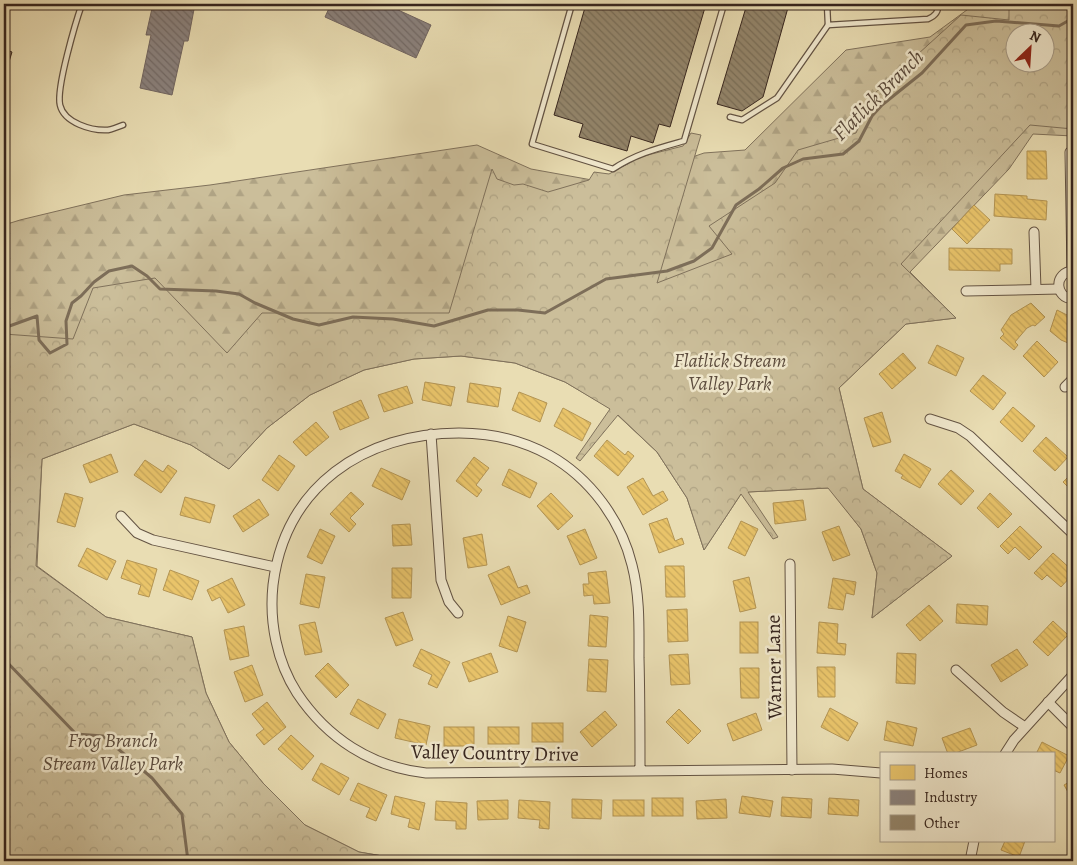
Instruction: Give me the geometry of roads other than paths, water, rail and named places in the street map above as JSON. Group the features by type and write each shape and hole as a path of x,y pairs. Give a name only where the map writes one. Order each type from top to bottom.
{"street":[{"path":"1070,152 1072,271 1064,273 1058,281 1059,289 1065,297 1073,299"},
{"path":"1034,232 1036,289"},
{"path":"966,291 1059,289"},
{"path":"1065,387 1073,379"},
{"path":"930,419 945,422 970,436 1073,534"},
{"name":"Valley Country Drive","path":"640,771 638,592 629,554 610,514 599,497 583,481 549,455 509,439 469,433 431,434 408,438 369,450 349,461 311,494 285,536 275,567 272,608 274,631 283,666 307,708 324,726 353,749 387,765 426,773 792,770 832,769 880,773"},
{"path":"431,434 441,580 449,602 458,613"},
{"path":"121,516 137,533 153,540 275,567"},
{"name":"Warner Lane","path":"790,564 792,770"},
{"path":"956,670 1003,712 1025,727"},
{"path":"1007,752 1025,727 1073,675"},
{"path":"1048,702 1073,727"},
{"path":"970,861 974,842"}],"lane":[{"path":"82,4 74,26 60,91 60,106 70,119 89,128 109,130 123,125"},
{"path":"572,4 532,144 613,169 629,159 684,141 724,4"},
{"path":"730,116 742,120 776,98 828,24 827,4"},
{"path":"828,24 928,19 938,11 938,4"}],"waterway":[{"name":"Flatlick Branch","path":"4,328 37,316 39,340 50,353 67,344 66,321 72,303 109,271 132,266 147,276 160,289 216,291 239,294 293,319 319,325 353,317 393,319 434,326 488,310 518,310 545,313 606,279 667,271 694,261 712,248 736,205 759,189 783,168 803,159 843,154 859,141 872,116 882,105 922,73 966,25 996,21 1059,26 1073,18"},
{"path":"4,659 76,734 103,736 152,778 182,814 188,861"}],"park label":[{"name":"Flatlick Stream Valley Park","path":"730,372"},
{"name":"Frog Branch Stream Valley Park","path":"113,752"}]}
